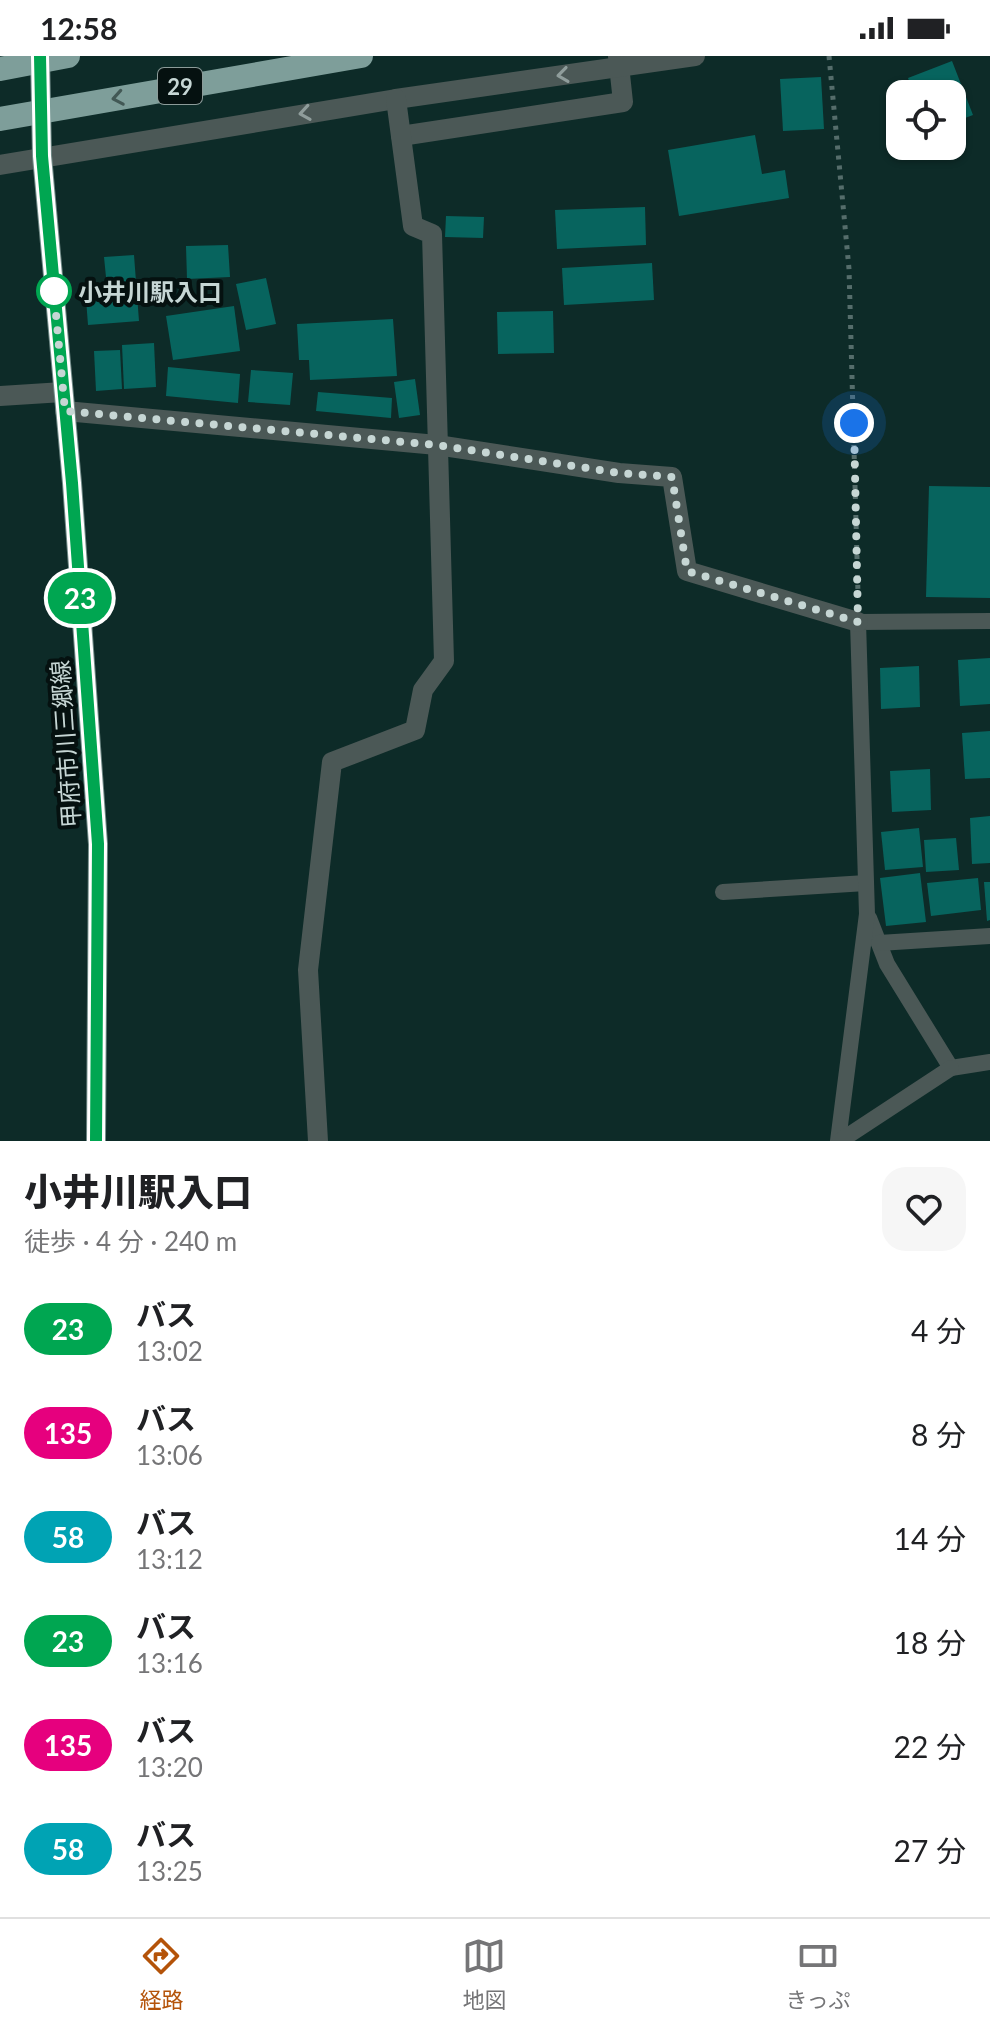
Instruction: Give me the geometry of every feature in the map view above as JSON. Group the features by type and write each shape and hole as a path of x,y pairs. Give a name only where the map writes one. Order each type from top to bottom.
{"highway":[{"path":"0,69 68,56"},
{"name":"29","path":"0,119 361,56"}],"main road":[{"name":"甲府市川三郷線","path":"40,56 42,156 98,844 96,1141"}],"street":[{"path":"0,165 619,62 695,56"},
{"path":"401,136 623,102 619,62"},
{"path":"318,1141 308,970 332,762 415,730 423,690 444,661 432,234 413,226 396,99"},
{"path":"0,396 437,445 619,473 672,477 687,571 858,622"}],"lane":[{"path":"839,1141 867,914 858,622 990,621"},
{"path":"723,892 866,883"},
{"path":"867,914 887,964 951,1068"},
{"path":"879,943 990,936"},
{"path":"839,1141 951,1068 990,1062"}],"path":[{"path":"829,56 849,269 858,622"}],"building":[{"path":"952,61 959,80 909,80"},
{"path":"821,77 824,129 783,131 780,79"},
{"path":"966,97 973,115 966,118"},
{"path":"755,135 762,174 785,170 789,198 679,216 668,150"},
{"path":"645,207 646,245 557,249 555,210"},
{"path":"446,216 484,217 483,238 445,237"},
{"path":"228,245 230,277 187,279 186,246"},
{"path":"134,255 139,321 88,325 86,299 108,297 104,257"},
{"path":"652,263 654,300 564,305 562,268"},
{"path":"266,278 276,324 246,330 236,284"},
{"path":"234,306 240,351 173,360 166,316"},
{"path":"553,311 554,353 498,354 497,312"},
{"path":"393,319 397,376 310,380 309,360 299,360 297,324"},
{"path":"154,343 156,387 124,389 122,345"},
{"path":"120,350 122,389 96,391 94,351"},
{"path":"168,367 240,374 238,403 166,396"},
{"path":"251,370 293,373 290,405 248,402"},
{"path":"415,379 420,415 399,418 394,382"},
{"path":"318,392 392,398 391,418 316,411"},
{"path":"929,486 990,487 990,598 926,597"},
{"path":"990,658 990,704 960,706 958,660"},
{"path":"919,666 920,707 881,709 880,668"},
{"path":"990,731 990,778 965,779 962,733"},
{"path":"930,769 931,810 892,812 890,771"},
{"path":"990,816 990,863 972,864 970,818"},
{"path":"919,828 923,867 885,870 881,832"},
{"path":"956,838 959,870 926,872 924,840"},
{"path":"920,873 926,922 886,926 880,878"},
{"path":"978,878 981,910 931,916 927,883"},
{"path":"984,882 990,882 990,920 987,921"}],"bus line":[{"name":"23","path":"40,56 42,156 72,483 98,844 96,1141"}],"place":[{"name":"小井川駅入口","path":"54,291"}],"route":[{"path":"54,291 53,282 65,411 437,445 619,473 672,477 687,571 858,622 854,423"}]}
